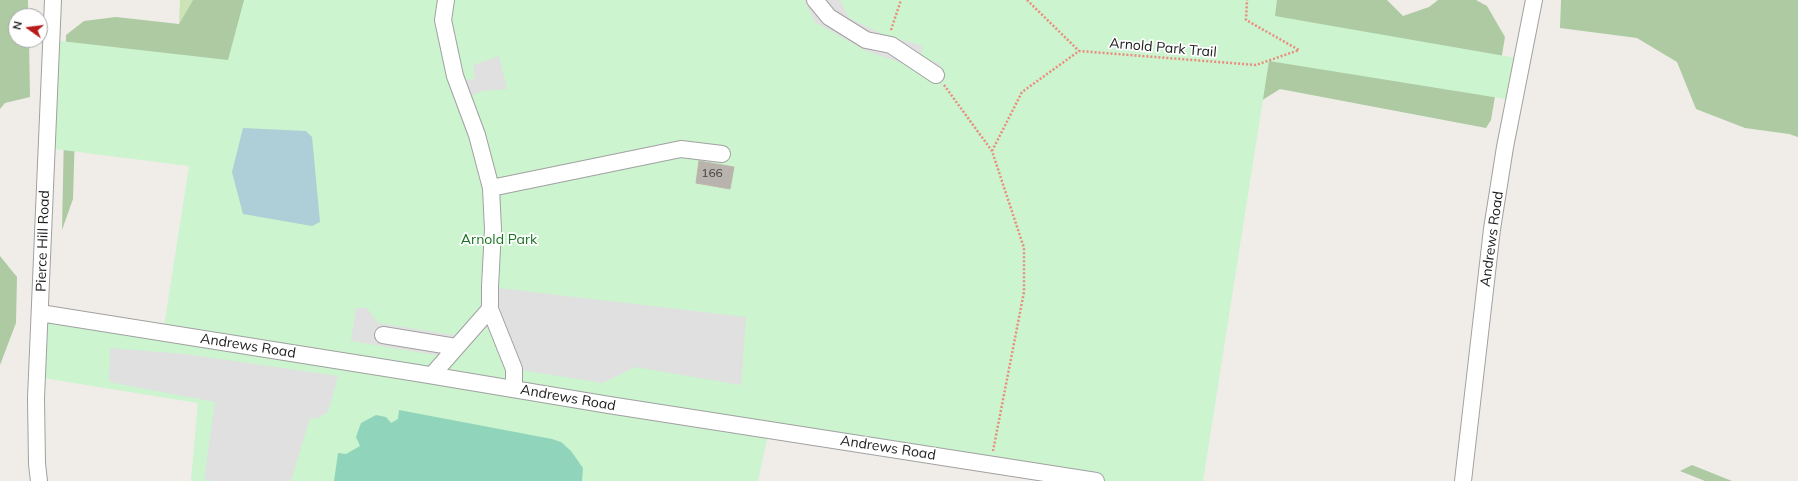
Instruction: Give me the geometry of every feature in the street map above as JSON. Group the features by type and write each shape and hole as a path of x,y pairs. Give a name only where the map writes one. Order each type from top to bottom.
{"street":[{"name":"Pierce Hill Road","path":"39,481 37,464 36,398 53,0"},
{"path":"446,0 443,20 455,76 477,135 491,188 493,229 490,308 514,369 514,389"},
{"path":"815,0 829,17 866,40 891,45 936,75"},
{"name":"Andrews Road","path":"1463,481 1492,229 1505,147 1534,0"},
{"path":"491,188 681,149 722,154"},
{"path":"432,375 490,308"},
{"name":"Andrews Road","path":"40,313 432,375 609,405 1096,481"},
{"path":"383,335 456,347"}],"path":[{"path":"891,45 891,29 901,0"},
{"path":"992,151 1022,92 1079,51 1027,0"},
{"name":"Arnold Park Trail","path":"1079,51 1256,65 1299,50 1246,20 1247,0"},
{"path":"936,75 992,151 1024,248 1024,292 990,464"}],"green space":[{"path":"0,0 28,0 28,8 8,8 8,48 29,48 30,97 5,103 0,109"},
{"path":"180,0 193,0 179,24"},
{"path":"193,0 271,0 311,80 75,131 73,199 62,230 66,35 84,21 116,17 179,24"},
{"name":"Arnold Park","path":"244,0 1277,0 1275,16 1522,59 1518,101 1269,61 1203,481 1096,481 769,430 758,481 191,481 198,403 37,377 40,313 163,333 189,166 47,148 52,40 228,60"},
{"path":"978,0 1387,0 1403,16 1429,7 1438,0 1476,0 1487,6 1505,37 1491,120 1486,128 1280,89 1253,106"},
{"path":"1561,0 1798,0 1798,137 1789,134 1745,128 1696,109 1677,62 1637,38 1560,28"},
{"path":"0,256 17,277 16,323 0,365"},
{"path":"399,410 561,442 571,451 583,468 582,481 334,481 338,453 346,454 360,446 356,437 361,423 376,415 386,417 391,423 398,419"},
{"path":"1692,465 1732,481 1705,481 1680,471"}],"shaded area":[{"path":"804,0 840,0 849,18 882,34 923,46 920,56 941,64 936,75 864,50 815,22"},
{"path":"499,56 507,89 481,91 468,97 463,82 475,78 473,65"},
{"path":"490,287 746,317 741,385 635,367 603,383 514,369"},
{"path":"356,308 367,308 378,323 465,337 447,357 351,341"},
{"path":"110,348 185,354 338,376 328,412 316,419 310,418 291,481 213,481 204,479 215,402 109,382"}],"water":[{"path":"243,128 306,131 312,137 320,222 312,226 243,214 232,172"}],"building":[{"path":"699,161 734,167 730,189 696,183"}]}
